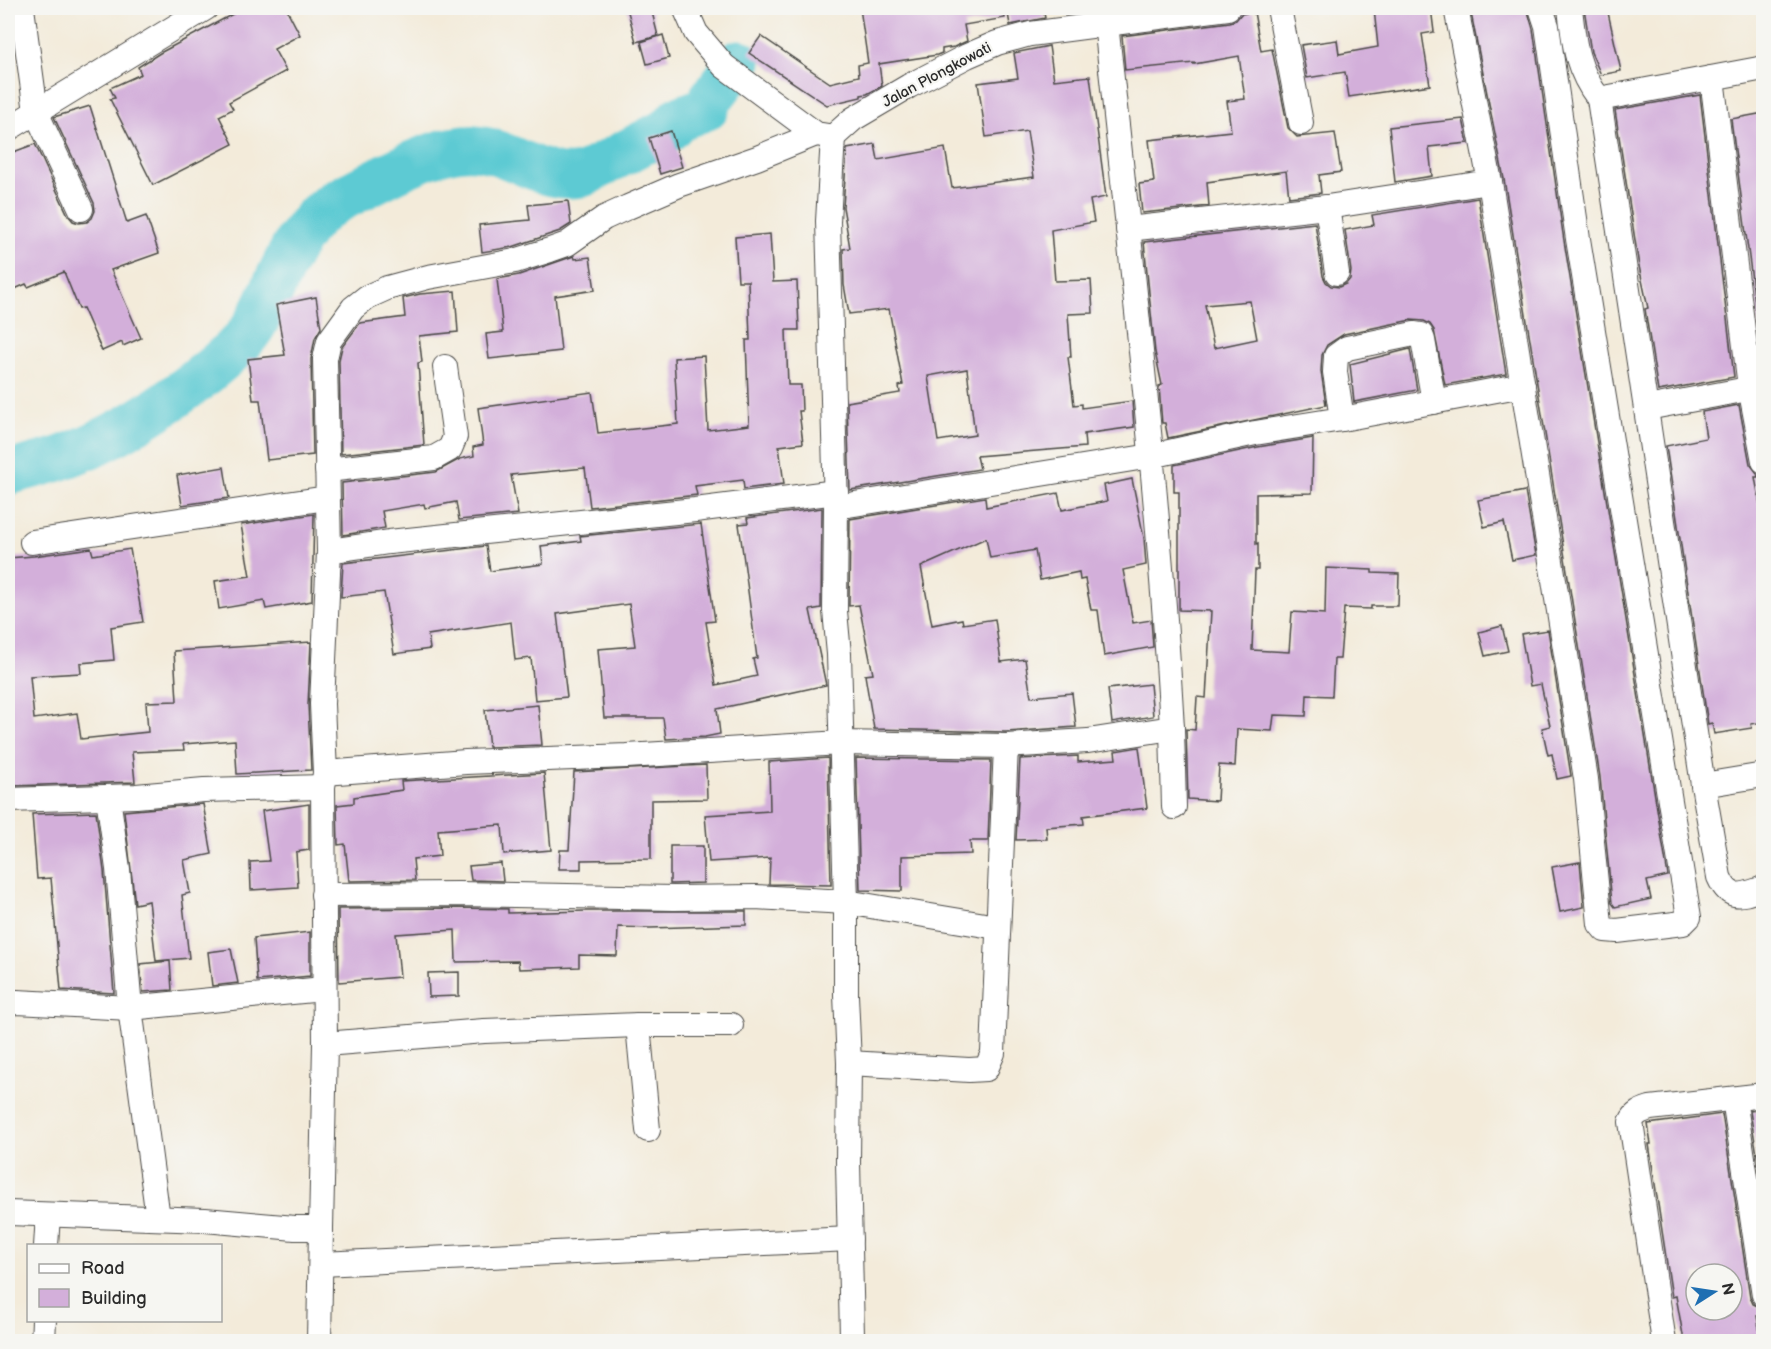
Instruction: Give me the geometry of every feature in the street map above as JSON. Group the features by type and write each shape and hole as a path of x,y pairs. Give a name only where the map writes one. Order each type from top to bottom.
{"street":[{"path":"22,8 36,112 81,209"},
{"path":"8,129 206,8"},
{"path":"685,8 696,33 716,58 825,135 836,500 836,611 846,902 852,1336"},
{"name":"Jalan Plongkowati","path":"320,1341 325,1044 322,704 329,551 325,359 329,341 353,308 367,297 405,282 515,261 567,244 604,218 679,185 825,135 909,86 987,47 1030,34 1228,8"},
{"path":"1279,8 1301,123"},
{"path":"1456,8 1490,182 1586,779 1600,924 1605,930 1617,931 1683,923 1688,920 1689,913 1581,262 1547,26 1541,8"},
{"path":"1570,8 1573,38 1582,74 1599,99 1719,877 1723,886 1731,894 1736,895 1764,888"},
{"path":"1106,23 1151,456 1170,676 1174,807"},
{"path":"1599,99 1764,69"},
{"path":"1712,78 1757,386 1764,461"},
{"path":"1128,229 1327,207 1490,182"},
{"path":"1327,207 1337,273"},
{"path":"1342,419 1335,372 1336,356 1347,348 1414,334 1421,335 1423,340 1434,402"},
{"path":"327,470 434,458 450,449 455,437 445,367"},
{"path":"329,551 389,542 695,510 836,500 1151,456 1254,433 1523,385"},
{"path":"1647,408 1757,386"},
{"path":"32,542 327,498"},
{"path":"8,800 108,797 204,790 324,780 466,762 627,756 841,743 1006,746 1088,741 1172,728"},
{"path":"849,1063 986,1069 993,1053 1006,746"},
{"path":"1703,785 1764,775"},
{"path":"108,797 118,869 130,1008 158,1218"},
{"path":"323,896 458,894 674,898 755,897 846,902 997,927"},
{"path":"8,1003 130,1008 323,989"},
{"path":"325,1044 484,1031 638,1024 731,1025"},
{"path":"638,1024 648,1130"},
{"path":"1664,1341 1631,1122 1636,1113 1650,1108 1764,1095"},
{"path":"1734,1099 1764,1295"},
{"path":"8,1213 205,1220 321,1228"},
{"path":"46,1244 48,1215"},
{"path":"321,1264 850,1239"},
{"path":"43,1341 44,1322"}],"building":[{"path":"244,8 286,8 300,35 274,49 286,71 229,102 233,109 219,116 233,144 153,185 110,99 115,98 110,88 141,74 138,67 160,53"},
{"path":"627,8 651,8 658,36 636,42"},
{"path":"860,8 1004,8 1005,18 964,25 967,41 942,49 942,53 937,55 879,64 882,86 861,97 827,105 749,53 761,36 830,83 859,76 858,65 868,63"},
{"path":"1007,8 1043,8 1045,18 1010,25"},
{"path":"1431,8 1434,32 1422,34 1430,85 1349,97 1345,72 1307,78 1301,45 1337,40 1339,54 1378,47 1374,9"},
{"path":"1470,8 1527,8 1533,29 1564,241 1668,876 1647,881 1651,899 1615,907 1612,903 1600,777 1537,383 1504,179"},
{"path":"1584,8 1607,8 1621,71 1601,75 1591,52"},
{"path":"1254,12 1261,51 1272,49 1288,128 1297,137 1335,133 1341,172 1319,175 1321,193 1289,197 1286,171 1207,182 1209,206 1142,213 1139,184 1154,182 1149,140 1231,131 1227,101 1245,99 1239,56 1194,64 1125,70 1122,36 1230,22 1236,20 1241,14"},
{"path":"663,35 669,58 647,64 641,42"},
{"path":"1049,46 1054,80 1090,76 1106,197 1090,200 1094,222 1051,230 1055,281 1091,280 1093,313 1068,314 1071,357 1068,357 1074,405 1082,404 1082,408 1132,401 1134,427 1084,434 1085,447 977,456 980,469 850,490 847,402 900,393 899,386 903,385 889,309 849,314 844,285 843,249 850,248 843,207 847,149 875,144 878,160 945,148 952,188 1034,177 1027,131 986,137 978,83 1018,78 1014,53","holes":["967,369 975,435 938,441 928,376"]},
{"path":"1700,95 1734,377 1658,391 1645,309 1648,308 1639,266 1615,110"},
{"path":"90,106 127,223 146,216 159,253 111,270 141,338 123,346 122,342 102,351 83,308 79,309 64,272 28,287 26,284 8,292 8,154 35,144 68,215 73,221 87,222 95,211 94,203 54,117"},
{"path":"1764,113 1764,372 1731,119"},
{"path":"1463,119 1468,143 1429,147 1432,176 1395,182 1389,127"},
{"path":"671,131 682,167 660,174 649,138"},
{"path":"1478,198 1506,374 1445,385 1434,330 1424,321 1411,320 1344,334 1327,345 1322,355 1321,371 1326,405 1168,438 1165,423 1162,423 1159,386 1162,385 1155,352 1144,242 1315,223 1323,276 1331,286 1339,287 1350,279 1351,271 1345,230 1374,225 1372,215","holes":["1250,301 1257,339 1214,348 1205,305"]},
{"path":"568,201 571,224 560,231 512,247 482,252 479,225 530,220 528,205"},
{"path":"770,234 773,282 797,281 799,330 786,330 788,385 801,385 802,411 799,411 803,443 779,446 784,484 744,489 743,480 695,486 697,495 590,507 585,468 511,475 518,514 459,520 456,502 425,508 424,504 382,511 385,528 343,535 342,483 436,472 460,459 474,456 473,447 483,445 478,408 592,392 598,433 678,424 674,358 704,356 708,430 749,425 746,340 750,340 748,281 738,281 735,237"},
{"path":"574,256 575,259 590,257 595,290 555,296 561,351 489,359 486,334 503,332 497,279 519,275"},
{"path":"455,291 458,332 419,336 422,362 418,363 424,445 341,454 339,360 342,347 360,323 405,317 403,298"},
{"path":"316,297 321,328 315,338 311,359 313,455 267,460 260,400 253,400 248,359 285,355 276,305"},
{"path":"1410,349 1417,390 1354,402 1350,364"},
{"path":"1739,405 1750,464 1758,477 1755,477 1764,528 1764,722 1751,724 1752,728 1714,734 1712,723 1708,724 1666,446 1706,438 1702,412"},
{"path":"1313,438 1312,493 1256,494 1258,570 1255,570 1252,650 1289,652 1292,612 1325,614 1326,568 1399,574 1398,606 1371,606 1371,609 1344,608 1340,659 1334,659 1332,696 1307,695 1306,716 1274,715 1272,731 1237,729 1235,766 1219,765 1217,801 1188,799 1186,729 1195,730 1197,697 1206,698 1211,611 1179,610 1179,492 1174,492 1174,465"},
{"path":"224,467 229,498 182,505 177,475"},
{"path":"1132,479 1144,538 1146,565 1123,570 1133,623 1151,620 1153,647 1104,656 1098,610 1091,610 1085,579 1080,580 1079,572 1040,580 1035,550 990,558 986,538 921,567 932,625 962,619 963,624 995,619 1001,662 1025,659 1031,697 1072,693 1076,727 1006,732 874,729 865,675 873,674 859,605 849,606 850,519 985,497 986,507 1058,493 1062,510 1107,501 1104,485"},
{"path":"1525,491 1536,555 1512,560 1504,522 1484,527 1478,500"},
{"path":"822,508 821,608 810,610 826,685 717,709 720,734 705,737 666,739 663,718 604,718 598,649 635,646 629,604 557,614 567,697 535,700 531,658 515,660 511,622 428,635 430,649 394,654 384,592 341,597 343,563 486,546 490,571 543,564 541,546 581,541 580,536 701,524 715,621 706,622 716,685 757,676 753,659 757,658 739,524 748,523 747,518"},
{"path":"314,514 312,601 266,609 264,601 219,609 215,581 250,576 241,525"},
{"path":"91,548 93,555 130,549 143,622 111,627 114,660 80,663 81,673 30,676 34,719 77,713 81,739 148,732 146,702 177,701 174,651 311,642 308,705 311,770 237,774 235,740 183,744 184,750 132,752 135,782 10,786 8,764 12,764 8,726 8,558"},
{"path":"1502,626 1508,651 1485,656 1479,632"},
{"path":"1548,630 1571,776 1557,779 1552,754 1548,755 1542,728 1550,726 1541,684 1530,686 1521,634"},
{"path":"1150,684 1153,716 1112,723 1108,689"},
{"path":"538,705 542,745 489,747 485,710"},
{"path":"1139,747 1147,808 1083,816 1084,824 1046,827 1047,839 1016,840 1020,759 1078,756 1078,762 1116,759 1115,751"},
{"path":"828,758 831,885 769,884 770,858 709,862 705,815 770,811 769,762"},
{"path":"856,758 991,760 988,841 970,841 971,854 902,856 902,891 860,890"},
{"path":"706,765 707,799 651,800 651,859 581,860 581,869 559,869 560,850 569,850 574,772"},
{"path":"544,773 551,850 504,854 502,825 438,830 440,856 413,859 415,880 349,881 345,844 338,845 337,805 354,803 354,797 402,790 401,781"},
{"path":"203,804 212,854 184,860 190,893 182,895 189,958 156,961 149,901 135,904 124,811"},
{"path":"309,804 309,850 296,852 298,887 251,890 250,862 269,861 262,811"},
{"path":"96,812 104,871 114,993 61,990 51,878 37,879 32,814"},
{"path":"670,846 703,846 703,883 670,884"},
{"path":"1580,862 1584,907 1560,912 1552,867"},
{"path":"501,863 503,881 471,880 469,866"},
{"path":"338,909 508,909 508,913 746,911 746,925 618,927 617,956 579,955 579,967 519,969 518,961 456,962 455,930 396,934 400,977 339,982"},
{"path":"310,932 310,976 257,981 254,938"},
{"path":"231,949 238,983 212,986 208,952"},
{"path":"170,961 172,990 143,992 140,964"},
{"path":"459,972 459,996 429,997 428,973"},
{"path":"1764,1109 1764,1198 1750,1111"},
{"path":"1722,1114 1750,1297 1753,1304 1764,1309 1764,1315 1757,1316 1761,1341 1684,1341 1676,1296 1672,1297 1649,1144 1651,1144 1648,1124"}],"waterway":[{"path":"8,473 62,458 125,429 160,407 210,370 251,331 296,242 319,214 333,203 403,167 441,152 459,148 489,150 556,175 585,174 669,129 678,119 707,108 711,98 739,62"}]}
